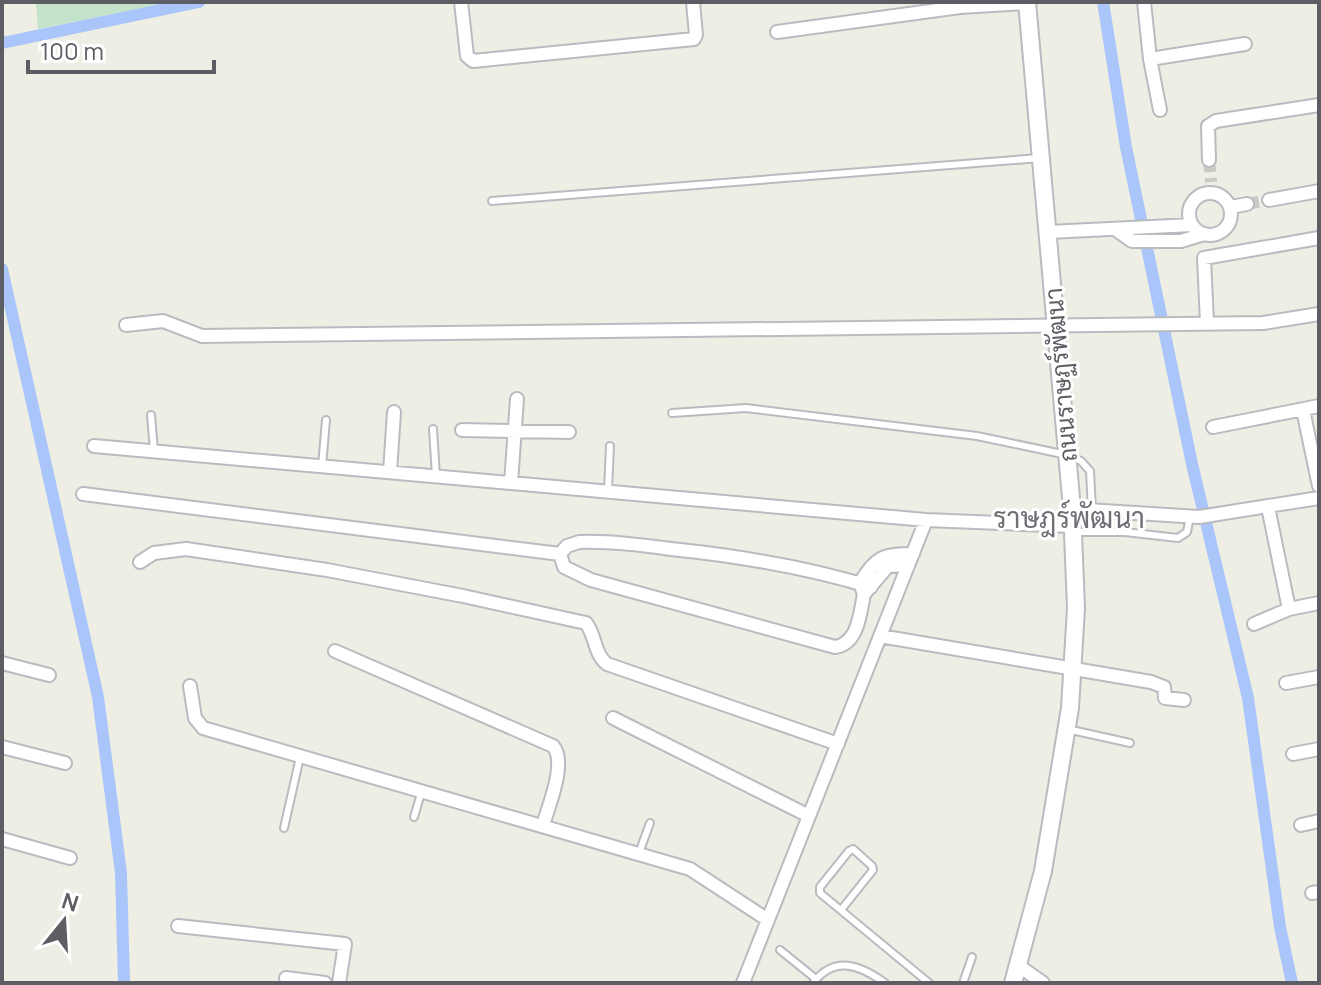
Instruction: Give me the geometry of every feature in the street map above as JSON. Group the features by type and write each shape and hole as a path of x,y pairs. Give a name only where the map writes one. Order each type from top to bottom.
{"street":[{"path":"461,2 469,60 694,39 693,2"},
{"path":"777,32 960,4 1027,2"},
{"name":"ถนนราษฏร์พัฒนา","path":"1013,983 1043,871 1067,729 1076,608 1067,455 1027,2"},
{"path":"1144,2 1150,59 1160,110"},
{"path":"1150,59 1245,44"},
{"path":"1209,160 1206,133 1208,126 1216,121 1319,105"},
{"path":"1120,229 1132,241 1181,241 1220,233 1230,222 1231,207 1212,187 1197,197 1189,210 1192,225"},
{"path":"1269,200 1319,191"},
{"path":"1231,207 1247,204"},
{"path":"1048,232 1192,225 1204,234"},
{"path":"1207,323 1204,258 1319,238"},
{"path":"126,325 163,321 202,336 1263,323 1319,314"},
{"path":"511,483 517,399"},
{"path":"1213,427 1319,406"},
{"path":"1303,410 1319,486"},
{"path":"390,472 394,412"},
{"path":"462,430 569,432"},
{"path":"94,446 926,520 1071,522 1092,510 1195,517 1319,498"},
{"path":"83,494 560,554"},
{"path":"1268,507 1289,609"},
{"path":"743,983 926,520"},
{"path":"560,554 567,546 579,542 656,547 769,562 865,588"},
{"path":"140,562 154,553 186,549 342,573 586,623 599,655 607,664 838,744"},
{"path":"560,554 564,567 591,580 835,647 845,646 852,638 873,563 883,557 910,559"},
{"path":"1254,624 1289,609 1319,603"},
{"path":"880,636 1161,685 1165,688 1165,698 1184,700"},
{"path":"335,651 553,746 558,753 558,769 543,825"},
{"path":"2,663 49,675"},
{"path":"1286,683 1319,677"},
{"path":"190,686 195,718 203,728 690,869 768,920"},
{"path":"613,718 809,816"},
{"path":"2,747 65,763"},
{"path":"1293,754 1319,749"},
{"path":"1301,825 1319,821"},
{"path":"2,839 70,858"},
{"path":"178,926 345,944 339,983"},
{"path":"1019,966 1043,983"},
{"path":"286,978 325,983"}],"lane":[{"path":"492,201 1040,158"},
{"path":"672,413 746,408 946,431 1067,455 1081,461 1090,471 1092,510"},
{"path":"151,415 154,451"},
{"path":"322,466 326,420"},
{"path":"433,429 436,476"},
{"path":"608,491 610,446"},
{"path":"1071,522 1178,538 1187,532 1195,517"},
{"path":"1067,729 1130,743"},
{"path":"284,828 300,756"},
{"path":"414,817 422,790"},
{"path":"639,853 650,823"},
{"path":"841,910 873,870 853,849 820,887 820,893 929,983"},
{"path":"780,950 814,981 833,966 843,964 864,970 885,983"},
{"path":"963,983 972,957"}],"green space":[{"path":"36,2 171,2 38,29"}],"waterway":[{"path":"2,43 199,2"},
{"path":"1103,2 1126,147 1192,464 1248,698 1280,927 1292,983"},
{"path":"2,269 98,697 121,873 124,983"}],"tunnel":[{"path":"1209,160 1211,182"},
{"path":"1247,204 1269,200"}],"district":[{"name":"ราษฎร์พัฒนา","path":"1069,517"}]}
